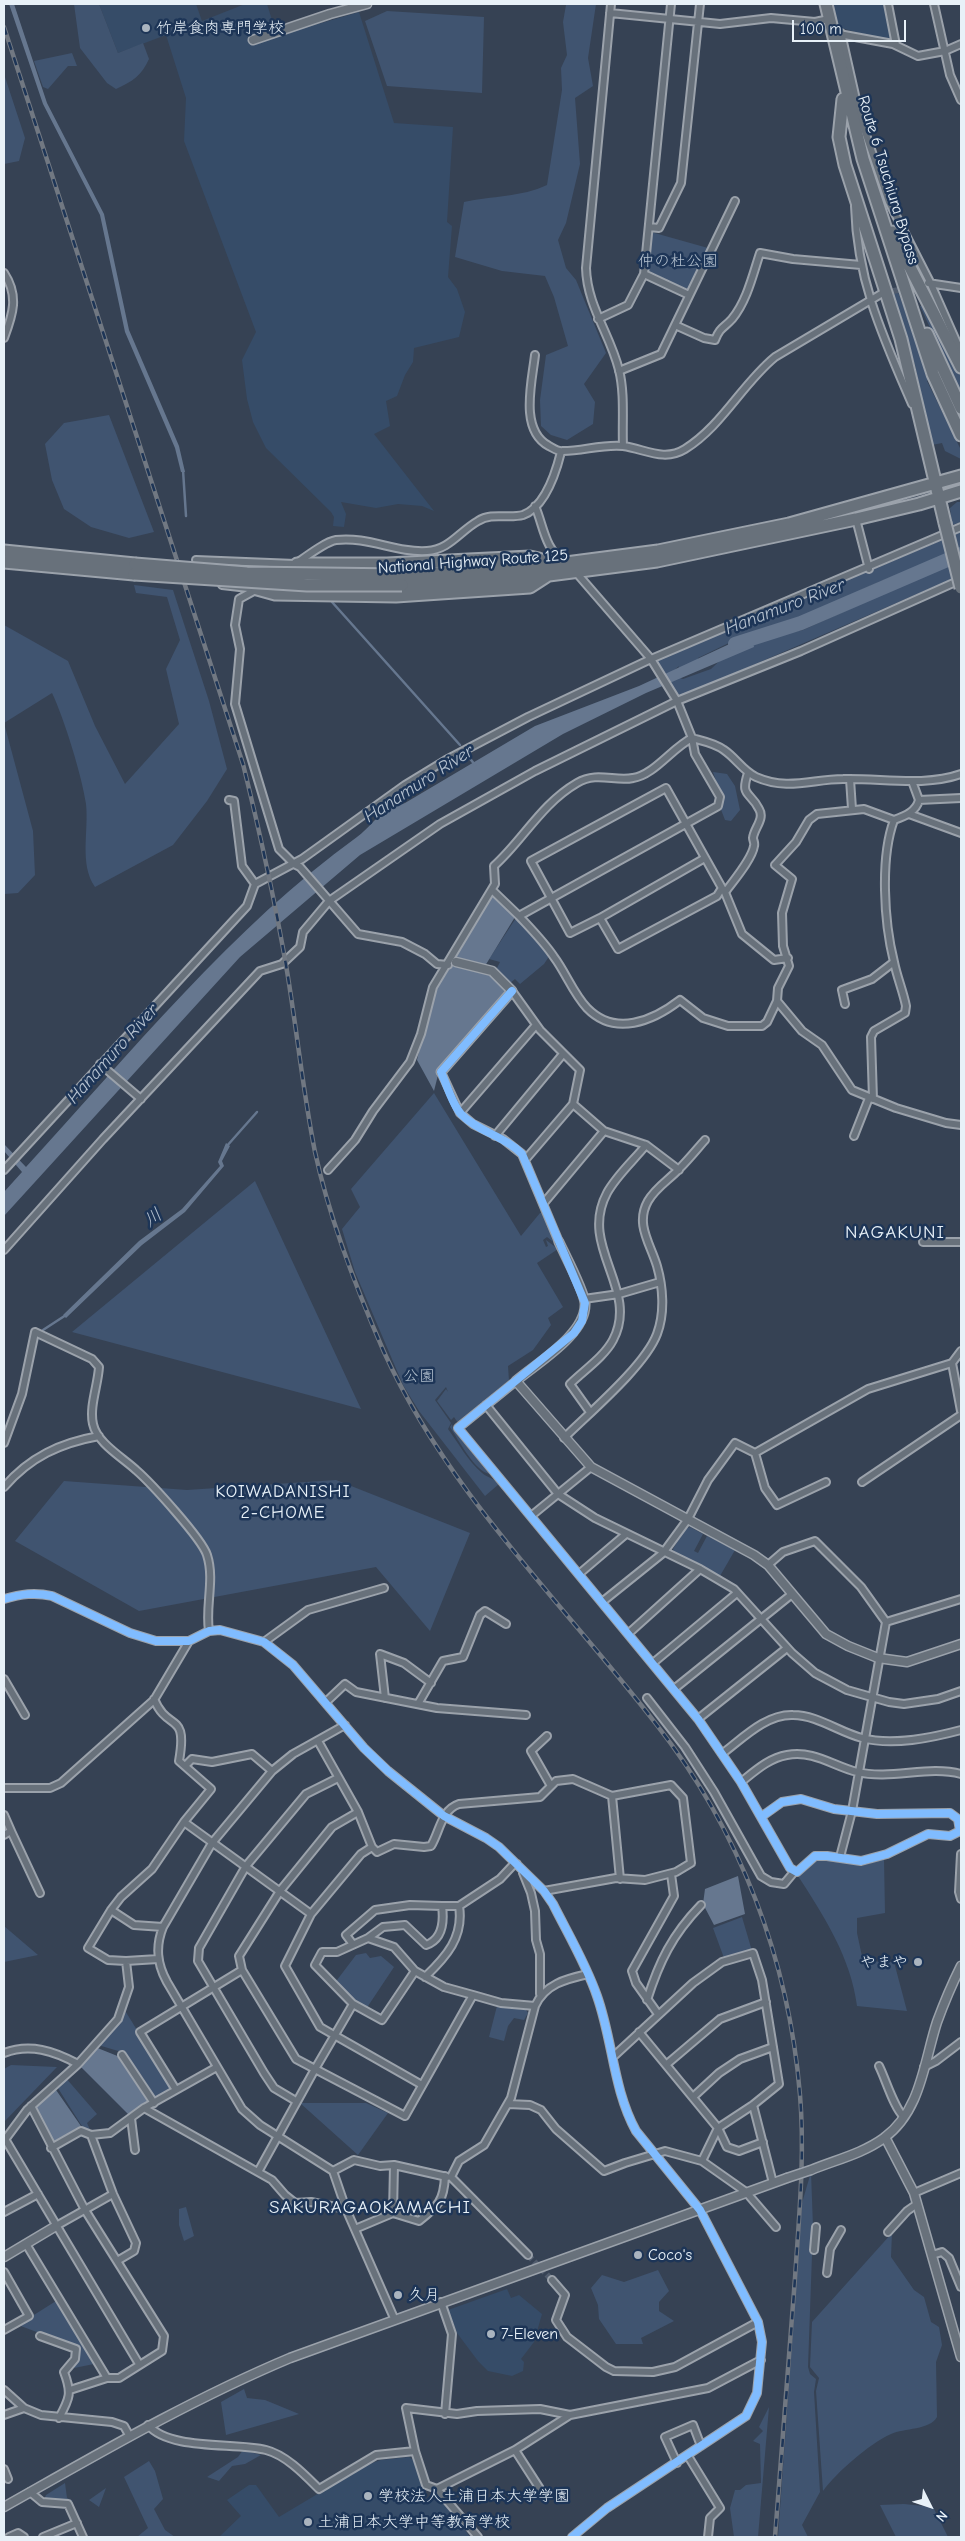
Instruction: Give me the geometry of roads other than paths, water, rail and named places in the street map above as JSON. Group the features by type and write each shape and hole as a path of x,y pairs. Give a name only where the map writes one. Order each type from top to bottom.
{"highway":[{"path":"826,4 829,19 837,34 844,89 839,138 855,200 901,339 961,589"},
{"name":"Route 6 Tsuchiura Bypass","path":"844,89 877,204 933,374 961,435"},
{"path":"877,204 961,367"},
{"name":"Route 6 Tsuchiura Bypass","path":"902,280 961,408"},
{"name":"National Highway Route 125","path":"549,570 566,564 658,551 724,538 960,479"},
{"name":"National Highway Route 125","path":"4,562 401,580 549,570 577,572 656,561 856,519 961,491"},
{"name":"National Highway Route 125","path":"4,551 134,569"},
{"path":"258,589 275,594 396,596 530,588 549,570 539,559 530,557 387,564 296,564"}],"street":[{"path":"253,40 330,14 368,4"},
{"path":"611,4 586,268 586,285 619,371 623,446"},
{"path":"598,319 628,305 644,274 671,4"},
{"path":"649,227 659,228 681,183 700,4"},
{"path":"888,4 896,45"},
{"path":"934,4 950,75 961,100"},
{"path":"610,13 720,24 771,18 815,22 829,19"},
{"path":"961,44 945,51 918,56 896,45 837,34 860,116 888,202 930,282 961,352"},
{"path":"619,371 661,354 735,200"},
{"path":"855,200 855,233 869,299 920,423"},
{"path":"675,325 704,338 715,340 719,329 732,318 750,285 760,252 793,259 861,266"},
{"path":"4,273 13,289 14,310 4,338"},
{"path":"644,274 689,295"},
{"path":"922,284 930,282 946,287 961,288"},
{"path":"535,355 530,401 534,432 540,441 561,452 596,446 623,446 656,455 683,451 706,434 767,363 869,299 881,294"},
{"path":"525,1160 573,1104 580,1070 536,1025 512,991 492,970 456,962 444,966 437,964 425,954 402,942 358,934 297,865 278,849 234,704 240,649 235,625 239,599 335,540 366,540 414,550 437,550 479,520 488,516 523,515 535,506 547,491 554,478 561,452"},
{"path":"520,916 550,897 718,806 720,797 695,754 692,738 676,700 652,661 577,572 557,558 544,538 535,506"},
{"path":"856,519 869,568"},
{"path":"4,1170 247,906 255,884 297,865 405,785 446,760 528,717 961,527"},
{"path":"196,560 296,564"},
{"path":"4,1250 140,1099 260,971 282,964 300,947 302,932 328,899 440,824 535,771 676,700 961,579"},
{"path":"222,585 258,589"},
{"path":"692,738 725,750 748,773 757,778 788,784 850,779 912,781 941,779 961,774"},
{"path":"328,1170 355,1140 373,1111 410,1062 421,1034 432,987 492,890 495,884 494,866 508,853 539,813 555,798 579,782 612,776 632,779 643,775 659,764 675,748 692,738"},
{"path":"600,918 618,949 717,896 740,874 754,846 753,838 761,817 759,809 745,793 743,786 748,773"},
{"path":"850,779 852,809"},
{"path":"912,781 920,800"},
{"path":"705,858 570,933 531,861 666,788 724,889 742,934 774,960 788,958"},
{"path":"920,800 961,798"},
{"path":"229,800 234,801 242,866 255,884"},
{"path":"492,890 520,916 555,957 569,984 588,1009 610,1023 646,1020 662,1013 680,1000 703,1018 728,1026 762,1026 767,1022 778,1001 778,988 789,966 783,946 782,914 792,879 775,865 796,842 809,820 817,814 864,809 894,820 909,814 920,800"},
{"path":"909,814 961,833"},
{"path":"854,1136 871,1099 871,1037 874,1031 905,1013 903,989 894,962 887,914 885,861 889,834 894,820"},
{"path":"845,1004 842,990 872,979 894,962"},
{"path":"512,991 440,1072 460,1113 473,1124 516,1147 525,1160 584,1299 582,1321 574,1333 458,1428 653,1663 723,1752 787,1864 794,1872"},
{"path":"778,1001 802,1030 822,1045 852,1090 871,1099 937,1120 961,1125"},
{"path":"460,1113 536,1025"},
{"path":"495,1136 563,1054"},
{"path":"100,1064 140,1099"},
{"path":"573,1104 604,1131 646,1146 679,1170"},
{"path":"543,1204 604,1131"},
{"path":"564,1438 615,1388 651,1345 661,1318 662,1298 657,1266 644,1233 643,1216 648,1201 657,1188 679,1170 705,1140"},
{"path":"590,1412 570,1384 613,1341 620,1315 619,1294 602,1254 599,1232 601,1210 607,1192 646,1146"},
{"path":"923,1242 961,1242"},
{"path":"584,1299 619,1294 660,1282"},
{"path":"4,1444 22,1394 35,1332 92,1359 99,1367 92,1421 99,1436 139,1472 172,1509 207,1554 210,1582 207,1620 209,1631"},
{"path":"755,1453 868,1389 952,1363 961,1351"},
{"path":"862,1482 961,1413 952,1363"},
{"path":"516,1381 591,1467 754,1555 768,1565 826,1634 878,1658 907,1662 961,1644"},
{"path":"486,1405 558,1494 595,1518 663,1553 700,1569 737,1593 787,1648 815,1673 828,1681 847,1690 904,1704 938,1699 961,1691"},
{"path":"4,1487 21,1468 52,1450 82,1439 99,1436"},
{"path":"602,1602 663,1553 688,1519 708,1480 735,1443 755,1453 765,1488 777,1505 826,1482"},
{"path":"531,1516 591,1467"},
{"path":"579,1574 626,1534"},
{"path":"768,1565 783,1552 815,1541 861,1587 886,1622 863,1738 852,1811 840,1857"},
{"path":"628,1634 700,1569"},
{"path":"264,1642 308,1610 384,1588"},
{"path":"4,1599 19,1594 40,1593 52,1596 148,1639 167,1642 189,1641 209,1631 232,1632 264,1642 293,1665 388,1771 444,1816 486,1838 544,1891 588,1974 597,1996 614,2056 618,2086 629,2118 636,2131 700,2210 758,2322 762,2342 757,2393 750,2409 739,2421 607,2508 572,2537"},
{"path":"653,1663 737,1593"},
{"path":"674,1689 792,1594"},
{"path":"886,1622 961,1599"},
{"path":"418,1704 443,1660 463,1657 480,1615 485,1611 506,1624"},
{"path":"4,1788 50,1788 61,1783 128,1725 154,1699 189,1641"},
{"path":"698,1719 787,1648"},
{"path":"385,1698 380,1654 404,1663 431,1682"},
{"path":"4,1678 25,1715"},
{"path":"326,1702 345,1684 356,1692 437,1708 526,1714"},
{"path":"647,1698 685,1747 714,1792 761,1876 771,1882 784,1884 794,1872 802,1868 814,1856 840,1857 861,1861 886,1854 928,1834 950,1836 961,1833 958,1819 950,1813 877,1814 852,1811 801,1799 782,1802 761,1817"},
{"path":"154,1699 165,1715 180,1728 182,1740 179,1761 211,1789 184,1822 152,1869 120,1898 88,1948 108,1960 158,1960"},
{"path":"723,1752 765,1722 792,1714 806,1717 863,1738 917,1740 961,1730"},
{"path":"345,1725 293,1754 272,1771 212,1843 163,1927 157,1948 161,1972 242,2109 260,2125 333,2171 346,2209 394,2318"},
{"path":"547,1736 531,1751 551,1786"},
{"path":"318,1741 358,1812 372,1847 377,1852 394,1844 431,1846 444,1816 451,1806 540,1797 556,1780 573,1779 612,1796 671,1786 683,1798 691,1863 671,1874 645,1880 620,1879 544,1891"},
{"path":"741,1782 772,1759 798,1753 813,1755 858,1772 900,1775 932,1771 961,1774"},
{"path":"185,1766 192,1759 212,1762 252,1754 272,1771"},
{"path":"296,2101 274,2088 198,1961 198,1948 246,1866 306,1794 338,1778"},
{"path":"612,1796 620,1879"},
{"path":"358,1812 332,1827 280,1890 239,1956 242,1970 296,2058 315,2070 405,2116 473,1995"},
{"path":"4,1815 40,1893"},
{"path":"184,1822 311,1914"},
{"path":"4,1835 11,1831"},
{"path":"372,1847 361,1854 311,1914 285,1966 320,2027 422,2085"},
{"path":"961,1854 959,1892 961,1899"},
{"path":"352,1943 346,1935 375,1910 410,1905 459,1906 500,1879 515,1863"},
{"path":"355,2229 393,2213 419,2221 436,2208 444,2194 448,2177 458,2161 484,2145 508,2104 540,1994 540,1954 536,1940 535,1911 524,1875 515,1863"},
{"path":"658,2014 636,1983 632,1971 674,1896 671,1874"},
{"path":"415,1971 382,2020 353,2004 315,1965 322,1952 337,1952 352,1943 368,1938 383,1928 405,1925 426,1945 430,1944 444,1924 442,1906"},
{"path":"425,1977 445,1958 456,1939 461,1919 459,1906"},
{"path":"647,2000 661,1959 688,1919 700,1906"},
{"path":"111,1910 134,1925 163,1927"},
{"path":"368,1938 394,1947 415,1971 444,1987 501,2003 535,2006"},
{"path":"614,2056 693,1983 722,1962 753,1953 762,1980 779,2084 753,2105 718,2128 702,2161"},
{"path":"126,1961 129,1987 118,2019 78,2064 31,2106 4,2140 139,2364"},
{"path":"4,2507 129,2435 244,2378 394,2318 847,2157 885,2137 914,2102 938,2021 961,1966"},
{"path":"176,2090 140,2032 242,1970"},
{"path":"540,1994 562,1980 588,1974"},
{"path":"666,2064 720,2019 766,2002"},
{"path":"258,2172 276,2135 353,2004"},
{"path":"639,2032 718,2128 727,2147 739,2151 764,2142"},
{"path":"924,2067 936,2061 961,2042"},
{"path":"693,2097 719,2073 740,2059 773,2047"},
{"path":"4,2053 12,2050 38,2048 60,2054 78,2064"},
{"path":"122,2055 154,2103"},
{"path":"879,2066 893,2095 896,2109 904,2116"},
{"path":"51,2148 81,2131 91,2135 110,2133 144,2108 217,2068"},
{"path":"508,2104 530,2105 541,2110 556,2129 604,2171 665,2151 702,2161 746,2192 776,2227"},
{"path":"753,2105 773,2183"},
{"path":"31,2106 51,2148 85,2210 164,2336 162,2351 119,2378 107,2378 70,2390"},
{"path":"144,2108 272,2180 295,2203 311,2202 346,2209"},
{"path":"131,2118 135,2150"},
{"path":"91,2135 112,2194 136,2243 134,2251 117,2260"},
{"path":"885,2137 914,2193 959,2338 961,2357"},
{"path":"333,2171 354,2160 380,2166 394,2165 448,2177 528,2254"},
{"path":"393,2213 394,2165"},
{"path":"914,2193 961,2173"},
{"path":"5,2208 38,2194"},
{"path":"4,2257 112,2194"},
{"path":"888,2232 907,2211 917,2204"},
{"path":"814,2250 816,2228"},
{"path":"827,2273 830,2249 841,2230"},
{"path":"26,2244 107,2378"},
{"path":"932,2255 942,2252 949,2258 961,2287"},
{"path":"4,2272 29,2316 4,2330"},
{"path":"552,2280 565,2295 556,2320 559,2328 567,2337 614,2371 653,2372 675,2367 758,2322"},
{"path":"441,2302 452,2334 445,2414"},
{"path":"40,2336 76,2349 75,2359 64,2372 70,2390 68,2402 59,2418"},
{"path":"437,2489 515,2450 570,2416 708,2388 761,2360"},
{"path":"4,2390 24,2408 41,2415 59,2418 78,2417 112,2422 124,2426 129,2435"},
{"path":"4,2415 24,2408"},
{"path":"478,2537 437,2489 426,2485 415,2451 406,2408 445,2414 540,2409 570,2416"},
{"path":"148,2425 155,2432 176,2439 268,2451 306,2475 319,2489 376,2455 415,2451"},
{"path":"677,2463 665,2437 693,2425 701,2446"},
{"path":"515,2450 544,2495"},
{"path":"688,2456 720,2508 710,2518 708,2537"},
{"path":"4,2469 8,2479"},
{"path":"30,2492 42,2502 68,2504 83,2537"},
{"path":"43,2537 77,2524"},
{"path":"9,2537 18,2533 24,2537"}],"waterway":[{"path":"183,470 186,516"},
{"name":"Hanamuro River","path":"735,644 801,623 961,554"},
{"path":"332,602 460,745"},
{"path":"468,756 475,765"},
{"name":"川","path":"226,1147 257,1112"},
{"name":"川","path":"43,1330 66,1315"}],"tunnel":[{"path":"884,293 921,285"},
{"path":"528,2255 552,2280"}],"railway":[{"path":"4,27 243,764 267,867 282,945 315,1152 336,1229 364,1303 384,1352 410,1404 440,1453 509,1546 620,1679 686,1765 736,1853 772,1946 785,1995 794,2045 800,2095 802,2141 798,2232 775,2537"}],"place":[{"name":"竹岸食肉専門学校","path":"146,28"},
{"name":"やまや","path":"918,1962"},
{"name":"Coco's","path":"638,2255"},
{"name":"久月","path":"398,2295"},
{"name":"7-Eleven","path":"491,2334"},
{"name":"学校法人土浦日本大学学園","path":"368,2496"},
{"name":"土浦日本大学中等教育学校","path":"308,2522"}],"district":[{"name":"NAGAKUNI","path":"895,1233"},
{"name":"KOIWADANISHI 2-CHOME","path":"283,1502"},
{"name":"SAKURAGAOKAMACHI","path":"370,2208"}],"park label":[{"name":"仲の杜公園","path":"678,261"},
{"name":"公園","path":"419,1376"}]}
